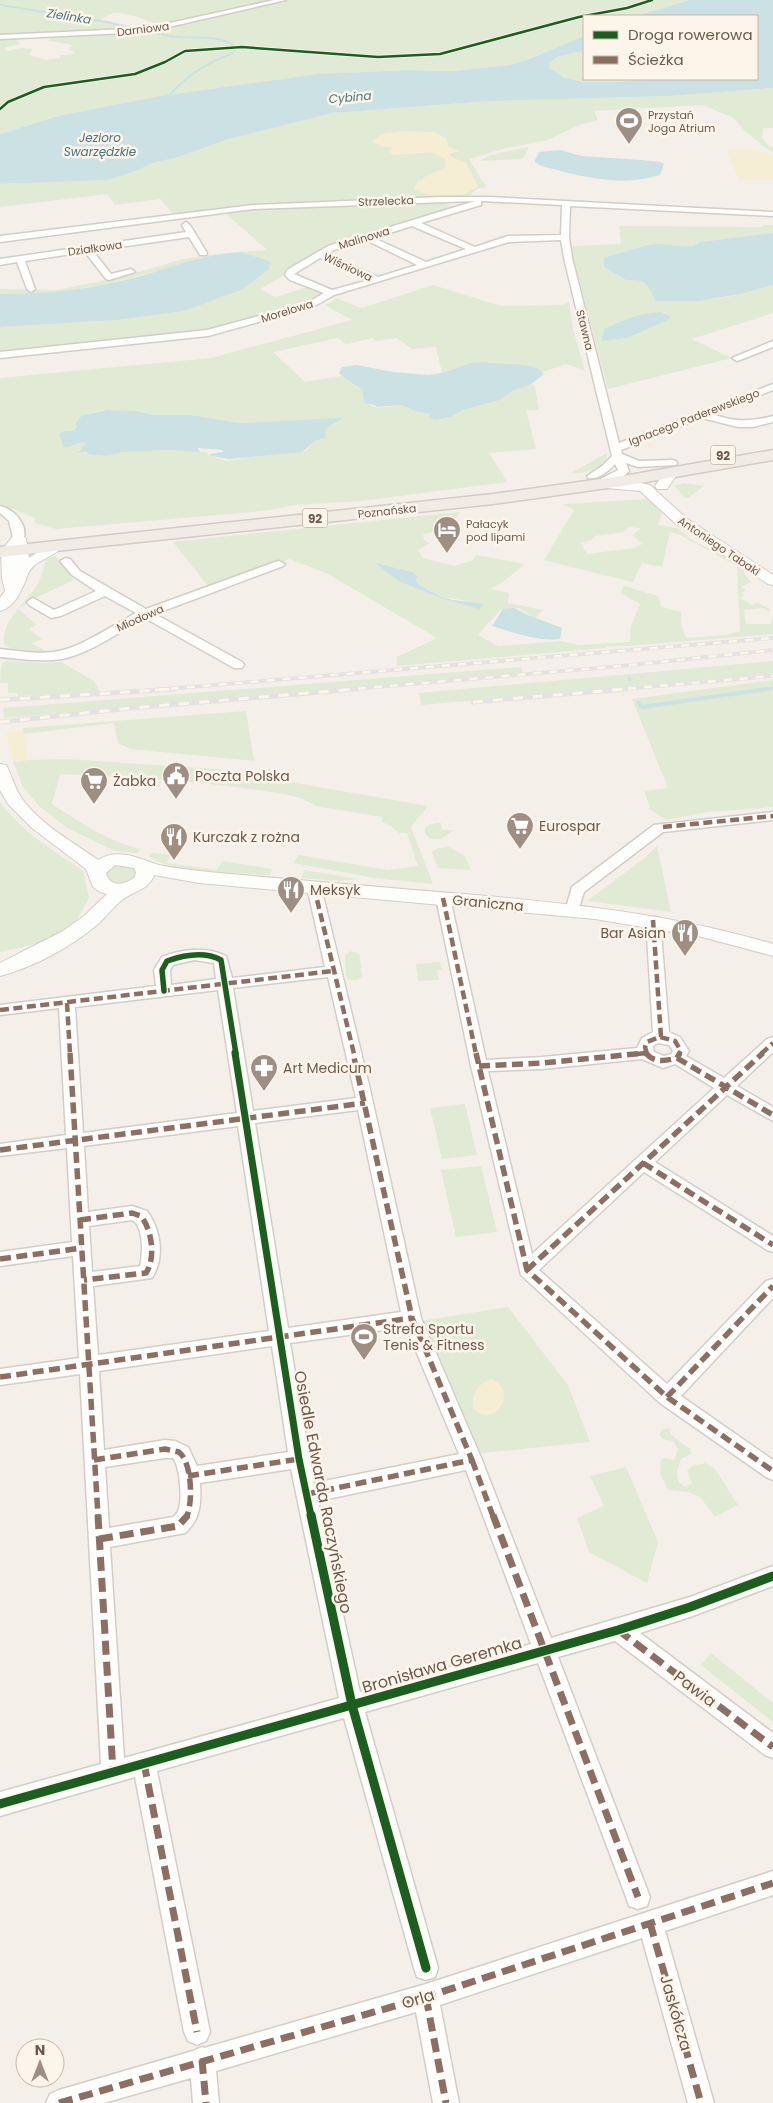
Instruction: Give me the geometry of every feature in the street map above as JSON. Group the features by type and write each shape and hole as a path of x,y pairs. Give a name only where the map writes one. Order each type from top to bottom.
{"main road":[{"name":"Poznańska","path":"8,554 335,509 596,480 644,483 668,474 773,446"},
{"name":"Poznańska","path":"8,554 56,546 493,499 596,480 619,458 668,474 773,455"}],"street":[{"name":"Darniowa","path":"0,37 147,30 283,0"},
{"name":"Strzelecka","path":"0,239 262,206 440,198 773,214"},
{"name":"Malinowa","path":"331,294 289,276 292,270 331,248 489,199"},
{"name":"Stawna","path":"566,203 565,237 579,307 619,458"},
{"path":"181,216 203,253"},
{"path":"414,223 473,249"},
{"name":"Działkowa","path":"0,262 190,234"},
{"path":"366,237 425,265"},
{"name":"Morelowa","path":"0,355 208,333 310,305 331,294 513,238 565,237"},
{"path":"135,242 145,253"},
{"path":"87,249 109,276 131,272"},
{"name":"Wiśniowa","path":"319,254 376,280"},
{"path":"20,259 31,289"},
{"path":"737,358 773,344"},
{"name":"Ignacego Paderewskiego","path":"619,458 703,414 773,387"},
{"path":"703,414 736,425 752,425 773,419"},
{"name":"Antoniego Tabaki","path":"619,458 682,522 773,581"},
{"name":"Antoniego Tabaki","path":"668,474 698,524 773,575"},
{"path":"0,509 12,515 16,520 8,554 13,593"},
{"path":"0,606 13,593 21,580 23,569 41,554 56,546"},
{"path":"8,554 23,569"},
{"path":"66,561 76,572 105,591 238,665"},
{"name":"Miodowa","path":"0,654 37,657 61,655 76,650 144,614 279,564"},
{"path":"33,602 53,614 105,591"},
{"path":"0,769 11,795 22,810 45,830 94,866 98,878 112,889 133,887 145,876 145,870 141,864 132,860 101,856 65,843"},
{"path":"572,911 577,890 659,828 773,816"},
{"path":"98,878 106,864 121,859"},
{"name":"Graniczna","path":"141,864 158,870 199,877 443,898 653,920 713,933 773,950"},
{"name":"Graniczna","path":"0,970 36,955 76,931 92,919 113,896 133,887 154,881 199,877"},
{"name":"Graniczna","path":"76,931 83,916 98,895 98,878"},
{"path":"314,887 365,1103 412,1318 472,1460 546,1650 638,1897"},
{"path":"443,898 479,1066 527,1270 668,1397 773,1471"},
{"path":"653,920 662,1037"},
{"name":"Graniczna","path":"0,958 36,955"},
{"name":"Osiedle Edwarda Raczyńskiego","path":"164,991 163,965 172,959 206,955 218,958 222,964 299,1459 352,1705 426,1968"},
{"path":"0,1010 333,971"},
{"path":"67,1002 113,1772"},
{"path":"479,1066 542,1063 646,1053 658,1061 668,1062 677,1058 680,1054 680,1046 672,1040 662,1037 647,1041 644,1049 646,1053"},
{"path":"527,1270 773,1043"},
{"path":"677,1058 773,1115"},
{"path":"0,1150 365,1103"},
{"path":"642,1163 773,1245"},
{"path":"80,1220 132,1213 141,1216 148,1225 151,1259 150,1269 146,1273 84,1280"},
{"path":"0,1259 82,1248"},
{"path":"668,1397 773,1286"},
{"path":"0,1377 412,1318"},
{"path":"94,1460 171,1449 183,1454 186,1460 188,1476 190,1508 186,1519 178,1526 99,1539"},
{"name":"Osiedle Edwarda Raczyńskiego","path":"188,1476 299,1459"},
{"name":"Osiedle Edwarda Raczyńskiego","path":"307,1494 472,1460"},
{"name":"Bronisława Geremka","path":"0,1804 618,1630 690,1607 773,1576"},
{"name":"Pawia","path":"618,1630 773,1748"},
{"path":"144,1763 197,2032"},
{"name":"Orla","path":"59,2103 202,2060 426,1997 773,1883"},
{"name":"Jaskółcza","path":"650,1923 701,2103"},
{"path":"426,1997 446,2103"},
{"path":"202,2060 206,2103"}],"green space":[{"path":"0,0 690,0 639,15 583,15 583,36 527,60 510,65 453,71 407,70 317,74 161,96 62,115 0,134","holes":["113,13 137,17 160,27 130,26 100,19","52,35 49,41 73,45 68,50 75,52 71,55 60,55 60,58 46,60 29,55 32,49 23,48 8,51 4,49 21,44 10,37"]},
{"path":"583,51 583,80 647,80 612,83 576,81 559,75 549,68 550,62 559,56"},
{"path":"773,88 773,128 763,128 762,138 769,146 773,147 773,152 745,131 734,118 702,105 594,111 598,120 579,125 548,140 502,149 470,159 486,187 477,189 470,195 259,204 173,214 160,199 115,205 107,194 0,207 0,184 108,180 136,171 152,163 179,157 225,140 333,113 489,101 669,96","holes":["433,132 446,138 448,146 458,151 448,154 454,159 465,162 478,186 465,194 432,194 423,178 446,167 445,159 434,152 392,155 394,148"]},
{"path":"529,147 523,159 478,161 491,155"},
{"path":"442,201 455,208 325,247 285,270 283,276 260,289 276,297 307,287 324,295 314,301 206,331 0,353 0,327 117,320 164,313 248,255 241,252 267,250 225,213 271,208"},
{"path":"763,225 773,225 773,233 700,242 690,246 653,244 604,257 604,267 626,280 642,281 656,291 671,298 705,300 723,298 773,285 773,313 692,339 731,358 608,389 573,257 572,246 621,244 619,226 762,227","holes":["660,312 627,338 601,340 604,329 638,315"]},
{"path":"223,253 97,286 56,292 0,294 0,289 58,290 125,276 183,259"},
{"path":"433,285 501,306 563,305 569,302 573,329 585,371 566,364 543,372 511,363 483,362 466,365 442,373 436,347 412,349 397,338 376,341 373,338 346,344 338,338 273,352 305,382 341,376 362,389 366,404 378,408 402,405 415,411 430,414 430,418 438,420 451,417 463,410 500,400 514,390 532,383 535,387 539,410 526,410 536,449 489,453 507,482 361,501 295,505 264,511 56,529 35,523 35,518 0,504 0,378 211,358 352,320 325,305 336,298 362,308","holes":["103,410 136,411 154,415 191,415 240,423 328,419 336,423 326,429 323,439 315,441 305,451 275,453 227,461 213,457 205,452 177,450 123,452 107,456 77,451 85,446 86,443 83,442 63,447 59,435 71,432 77,427 76,421 83,414"]},
{"path":"607,453 603,463 594,469 588,472 571,473"},
{"path":"684,483 704,486 688,498 685,498 674,486"},
{"path":"648,499 662,513 658,525 677,528 695,542 721,554 746,570 743,572 751,582 741,587 746,590 741,593 744,595 740,598 753,605 757,602 771,610 769,612 763,608 744,610 746,624 771,624 773,614 773,634 608,646 605,648 397,666 397,657 437,638 328,574 289,559 208,586 173,542 460,512 444,533 423,534 424,540 430,543 418,550 423,558 454,566 473,560 476,555 525,564 503,582 490,589 509,593 508,603 543,610 535,618 519,608 500,610 478,635 498,646 561,641 579,645 630,642 631,626 640,604 620,593 624,586 658,596 661,607 681,612 681,623 686,638 727,635 740,631 737,566 678,534 670,532 662,567 642,563 633,582 544,560 574,510 562,504","holes":["628,527 640,528 633,535 642,544 634,548 587,554 580,543 591,540 595,536 625,532","392,567 413,572 418,584 439,596 466,601 461,603 440,598 398,581 388,571"]},
{"path":"55,556 74,580 33,599 19,608 35,588 47,559"},
{"path":"18,609 37,625 29,629 42,639 32,643 47,652 24,652 4,644 7,626"},
{"path":"5,661 61,662 94,681 100,692 18,696 18,693 8,693 8,683 0,683 1,665"},
{"path":"773,661 773,674 421,705 419,693"},
{"path":"521,667 523,673 4,718 3,708"},
{"path":"773,680 773,807 708,812 666,820 651,810 644,791 668,788 632,699"},
{"path":"246,711 254,761 131,749 118,743 114,723 23,734 23,728"},
{"path":"66,759 215,769 428,806 411,827 433,884 374,878 294,863 298,855 388,870 418,866 407,833 399,833 391,826 382,822 382,817 316,806 293,796 267,791 179,781 60,774 52,804 117,842 141,849 138,853 115,851 67,828 39,806 23,787 13,762"},
{"path":"0,802 28,831 83,871 89,898 73,925 58,936 39,943 0,952"},
{"path":"441,823 442,830 454,830 441,839 430,839 425,833 425,827"},
{"path":"657,846 671,912 587,901 646,857"},
{"path":"449,847 464,855 471,870 438,868 432,852 438,848"},
{"path":"152,853 170,855 167,863 217,870 222,861 272,869 270,875 189,869 159,862 149,856"},
{"path":"117,865 134,867 136,876 126,883 109,882 105,874 111,867"},
{"path":"304,870 359,879 340,881 302,878"},
{"path":"351,951 359,954 360,957 362,976 358,980 349,980 346,976 345,955"},
{"path":"440,962 442,970 437,970 439,980 418,981 416,964"},
{"path":"465,1104 477,1155 442,1159 430,1108"},
{"path":"481,1166 497,1232 456,1237 441,1170"},
{"path":"508,1307 568,1385 590,1442 474,1454 420,1321"},
{"path":"669,1428 671,1435 691,1451 691,1454 681,1459 677,1471 678,1482 685,1487 692,1483 687,1471 693,1466 705,1463 715,1469 738,1505 715,1517 700,1497 688,1492 668,1490 660,1474 661,1460 664,1458 674,1460 678,1450 673,1441 662,1439 659,1434 661,1430"},
{"path":"626,1467 658,1542 647,1583 589,1552 577,1518 604,1506 590,1476"},
{"path":"711,1653 773,1703 773,1722 701,1665"}],"sand":[{"path":"403,131 433,132 446,138 448,146 459,151 449,154 450,157 465,162 478,186 466,193 452,196 432,195 414,190 417,182 446,167 445,160 434,153 425,152 392,155 389,151 393,148 382,147 372,141 382,134"},
{"path":"726,149 758,150 773,155 773,180 739,180"},
{"path":"23,730 28,760 13,762 6,733"},
{"path":"491,1379 499,1385 503,1392 504,1400 496,1412 489,1415 481,1414 473,1408 473,1398 476,1390"}],"water":[{"name":"Jezioro Swarzędzkie","path":"690,0 773,0 773,88 669,96 489,101 333,113 225,140 179,157 152,163 136,171 108,180 0,184 0,134 62,115 161,96 317,74 407,70 453,71 510,65 527,60 583,36 583,51 559,56 550,62 549,68 565,78 584,82 758,80 758,15 639,15"},
{"path":"560,150 582,156 641,160 664,164 660,175 645,179 615,181 541,166 535,162 539,152"},
{"path":"773,233 773,285 740,294 699,301 656,301 650,289 642,281 626,280 604,267 604,257 653,244 690,246 700,242"},
{"path":"241,252 271,262 269,269 243,289 184,311 117,320 0,327 0,294 53,292 124,281 203,258"},
{"path":"660,312 670,316 670,319 627,338 601,341 604,329 631,318"},
{"path":"471,363 525,365 540,370 544,374 530,385 514,390 500,400 463,410 451,417 437,420 429,418 430,414 415,411 401,405 376,407 375,405 366,404 362,389 339,373 342,367 357,365 393,372 428,375 442,373"},
{"path":"107,410 136,411 154,415 191,415 240,423 342,418 326,429 325,438 315,441 302,452 229,459 211,456 210,454 223,452 223,450 197,448 200,452 171,450 123,452 107,456 78,452 86,443 83,442 63,447 59,434 64,431 73,431 77,427 76,422 82,415"},
{"path":"375,563 413,572 417,576 418,584 439,596 484,604 479,609 440,598 398,581"},
{"path":"514,608 562,628 560,639 534,638 492,626 503,609"}],"waterway":[{"name":"Zielinka","path":"0,5 107,22 138,30"},
{"name":"Zielinka","path":"146,32 178,37 222,40 236,47"},
{"name":"Zielinka","path":"166,100 180,84 204,66 233,53 235,48"},
{"path":"759,690 773,688"},
{"path":"638,702 642,707 768,689"}],"railway":[{"path":"155,690 773,638"},
{"path":"342,690 621,666 773,650"},
{"path":"612,690 773,676"},
{"path":"0,700 175,689"},
{"path":"0,722 132,708 356,689"},
{"path":"473,702 626,689"}],"marked path":[{"path":"663,827 773,816"},
{"path":"307,1494 472,1460 412,1318 361,1085 314,887"},
{"path":"443,898 479,1066 527,1270 667,1397 773,1471"},
{"path":"653,920 661,1037"},
{"path":"0,1010 333,971"},
{"path":"67,1003 113,1772"},
{"path":"656,1037 664,1037 675,1041 681,1051 677,1058 663,1062 648,1056 645,1050 646,1044 656,1037"},
{"path":"527,1270 773,1043"},
{"path":"479,1066 542,1063 646,1053"},
{"path":"677,1058 773,1115"},
{"path":"0,1150 365,1103"},
{"path":"643,1163 773,1245"},
{"path":"80,1220 132,1213 141,1216 147,1227 151,1244 151,1261 146,1273 84,1280"},
{"path":"0,1259 82,1248"},
{"path":"667,1397 773,1286"},
{"path":"0,1377 412,1318"},
{"path":"94,1460 165,1449 175,1450 181,1453 185,1459 190,1490 188,1512 185,1519 178,1526 99,1539"},
{"path":"188,1476 299,1459"},
{"path":"472,1460 638,1897"},
{"path":"618,1630 773,1747"},
{"path":"144,1763 197,2032"},
{"path":"59,2103 426,1997 773,1883"},
{"path":"650,1923 701,2103"},
{"path":"426,1997 446,2103"},
{"path":"202,2060 206,2103"}],"cycle path":[{"path":"590,15 627,8 652,0"},
{"path":"0,109 8,102 44,87 135,74 165,62 185,51 242,47 378,57 440,54 583,16"},
{"path":"164,991 162,970 167,961 194,955 216,957 221,960 299,1459 352,1705 426,1968"},
{"path":"0,1804 618,1630 690,1607 773,1576"}],"place":[{"name":"Przystań Joga Atrium","path":"629,145"},
{"name":"Pałacyk pod lipami","path":"447,554"},
{"name":"Poczta Polska","path":"176,800"},
{"name":"Żabka","path":"94,805"},
{"name":"Eurospar","path":"520,850"},
{"name":"Kurczak z rożna","path":"174,861"},
{"name":"Meksyk","path":"291,914"},
{"name":"Bar Asian","path":"685,957"},
{"name":"Art Medicum","path":"264,1092"},
{"name":"Strefa Sportu Tenis & Fitness","path":"364,1361"}],"water label":[{"name":"Cybina","path":"350,97"}]}
